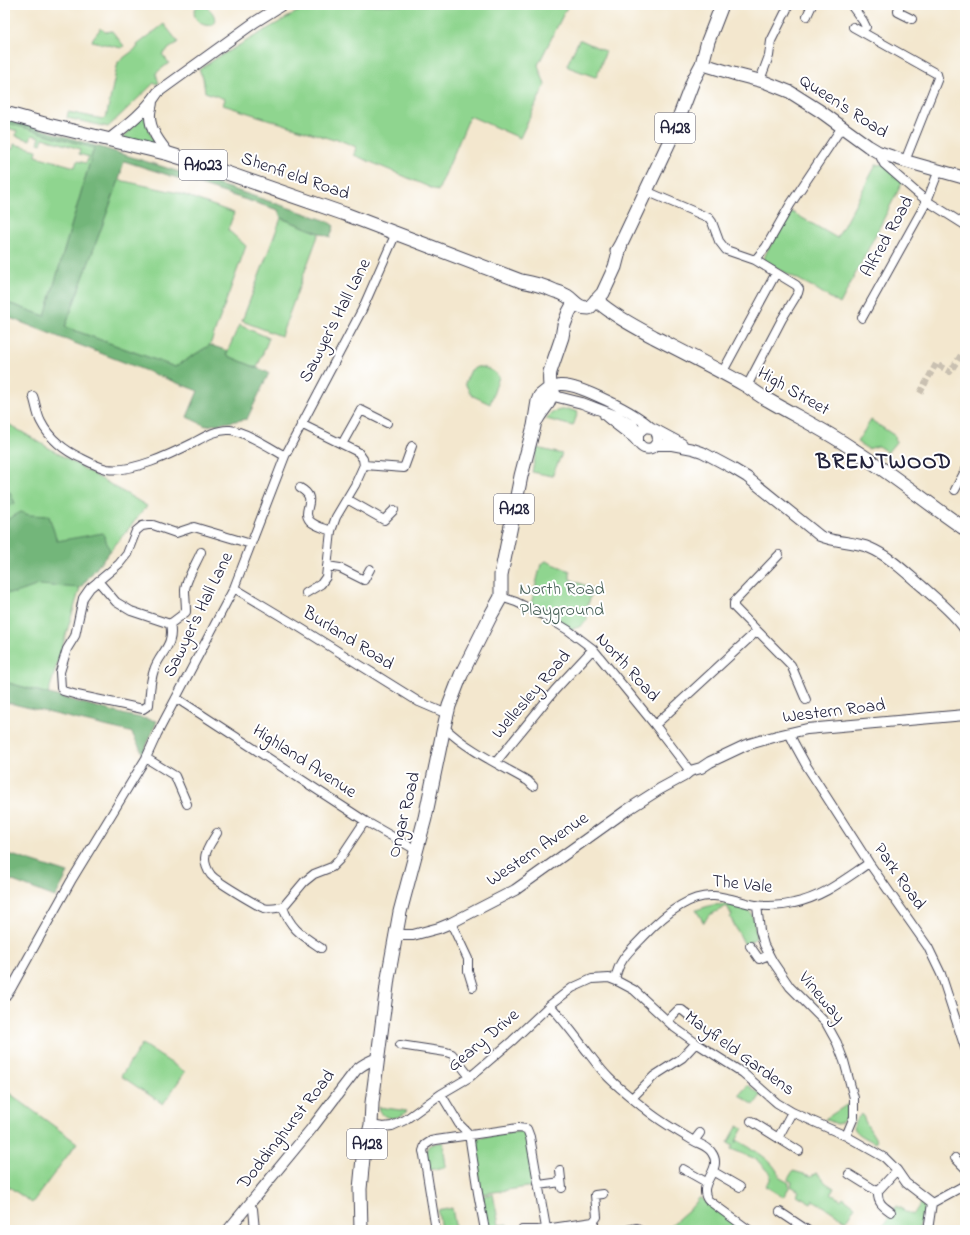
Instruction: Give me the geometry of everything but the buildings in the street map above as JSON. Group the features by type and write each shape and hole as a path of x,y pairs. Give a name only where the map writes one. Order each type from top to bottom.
{"main road":[{"name":"A128","path":"596,300 596,289 608,264 621,244 672,136 693,81 702,64 708,40 722,5"},
{"name":"Queen's Road","path":"702,64 760,80 778,87 802,99 878,152 965,178"},
{"name":"Shenfield Road","path":"5,113 48,125 169,154 293,195 521,281 534,283 567,296 569,305"},
{"path":"550,388 550,372 562,337 570,327 576,314 569,305 582,299 596,300"},
{"name":"High Street","path":"596,300 625,321 747,386 767,400 821,429 857,451 965,529"},
{"name":"Ongar Road","path":"361,1230 360,1189 363,1158 371,1125 372,1103 391,959 402,902 428,804 445,721 461,675 501,597 501,575 521,476 540,396 550,388"}],"street":[{"path":"108,140 152,102 158,92 255,22 282,5"},
{"path":"760,80 769,56 771,41 789,5"},
{"path":"807,16 812,5"},
{"path":"851,5 863,21 866,28"},
{"path":"901,5 898,12 912,19"},
{"path":"853,27 866,28 937,74 938,78 905,161"},
{"path":"152,102 150,115 153,129 169,154"},
{"path":"755,260 766,247 790,205 842,127"},
{"path":"878,152 884,164 890,170 927,201 965,225"},
{"name":"Alfred Road","path":"862,318 927,201 939,170"},
{"path":"646,191 709,218 719,241 726,250 755,260 796,285 799,291 747,386"},
{"name":"Sawyer's Hall Lane","path":"5,997 11,989 71,881 146,758 234,588 285,456 362,310 396,233"},
{"path":"722,372 776,273"},
{"path":"655,445 658,437 656,431 632,414 596,395 561,385 550,388 558,397 592,406 623,420 634,427 642,447 651,448 655,445 679,445 702,452 747,477 820,536 829,540 859,544 882,554 910,575 954,615 965,629"},
{"path":"33,396 40,422 52,438 75,456 106,468 116,470 157,460 210,434 229,430 240,432 285,456"},
{"path":"342,444 361,410 387,424"},
{"path":"301,424 358,452 363,459 364,465 336,517 331,531 326,577 321,584 306,593"},
{"path":"638,437 643,428 652,428 693,449"},
{"path":"364,465 404,468 412,446"},
{"path":"954,490 965,470"},
{"path":"300,488 309,496 310,501 307,513 308,519 311,523 331,531"},
{"path":"347,499 384,520 394,510"},
{"path":"170,624 172,633 170,643 154,669 150,683 149,705 143,709 77,695 61,688 60,672 67,649 75,636 83,598 90,588 115,567 127,554 136,531 142,526 153,525 176,533 194,527 251,544"},
{"path":"170,624 186,612 185,590 201,552"},
{"path":"779,555 734,603 734,607 792,667 806,700"},
{"path":"327,566 340,568 364,580 370,569"},
{"path":"98,581 116,602 130,611 170,624"},
{"name":"Burland Road","path":"234,588 430,708 445,721 452,735 528,781 533,786"},
{"name":"North Road","path":"501,597 516,602 545,616 568,630 593,649 655,725 690,771"},
{"path":"655,725 758,631"},
{"name":"Wellesley Road","path":"496,762 555,690 593,649"},
{"name":"Highland Avenue","path":"176,698 365,821 416,850"},
{"name":"Western Road","path":"690,771 701,768 710,762 746,745 789,732 815,727 965,715"},
{"name":"Park Road","path":"789,732 806,765 869,863 928,947 941,974 965,1048"},
{"path":"146,758 175,776 187,804"},
{"name":"Western Avenue","path":"395,935 418,934 451,923 523,885 626,810 690,771"},
{"path":"216,833 205,857 207,869 212,877 263,908 283,908 304,882 314,874 332,867 339,860 365,821"},
{"name":"The Vale","path":"615,980 621,961 663,917 691,900 713,896 757,905 784,905 795,903 818,896 869,863"},
{"name":"Vineway","path":"757,905 760,931 769,955 790,987 826,1023 837,1043 844,1061 854,1098 854,1117 846,1136"},
{"path":"283,908 291,924 302,935 321,948"},
{"path":"451,923 468,959 468,971 473,987"},
{"path":"750,946 759,959 769,955"},
{"name":"Geary Drive","path":"371,1125 383,1127 397,1124 441,1094 470,1077 512,1041 550,1004 572,988 592,979 600,978 615,980"},
{"name":"Mayfield Gardens","path":"615,980 634,990 667,1021 696,1043 737,1069 777,1103 792,1112 846,1136 885,1158 897,1170 906,1183 932,1203"},
{"path":"550,1004 601,1069 622,1090 657,1118 707,1148 712,1153 714,1157 714,1172 706,1182 705,1196 708,1200 749,1230"},
{"name":"Mayfield Gardens","path":"667,1021 678,1010 682,1010 692,1018"},
{"path":"632,1098 654,1076 682,1058 696,1043"},
{"path":"400,1045 452,1054 470,1077"},
{"name":"Doddinghurst Road","path":"228,1230 312,1128 356,1070 366,1063 378,1058"},
{"path":"441,1094 460,1124 469,1134 485,1230"},
{"name":"Mayfield Gardens","path":"778,1138 792,1112"},
{"path":"751,1120 799,1151"},
{"path":"436,1230 424,1155 425,1145 431,1141 469,1134 518,1128 527,1129 530,1137 546,1228"},
{"path":"694,1141 700,1133"},
{"path":"955,1158 965,1168"},
{"path":"683,1169 706,1182"},
{"path":"539,1186 562,1185 560,1170"},
{"path":"877,1192 897,1170"},
{"path":"714,1172 740,1187"},
{"path":"849,1174 877,1192 880,1204 891,1212"},
{"path":"928,1230 932,1203 965,1185"},
{"path":"522,1230 594,1226 597,1217 595,1195 603,1194"},
{"path":"249,1205 253,1209 255,1230"},
{"path":"780,1212 804,1229"},
{"path":"628,1230 637,1228"}],"green space":[{"path":"201,5 211,10 215,18 212,25 202,24 196,18 194,10"},
{"path":"309,5 568,5 538,65 545,85 520,138 470,116 438,191 354,155 356,147 335,138 334,140 223,105 225,99 205,92 203,78 199,70 215,59"},
{"path":"164,24 178,42 162,54 169,63 156,73 159,84 154,83 108,127 67,118 68,112 103,119 106,118 118,62"},
{"path":"101,28 105,32 112,31 124,46 121,48 92,41"},
{"path":"579,40 605,51 597,76 595,77 568,67 567,65"},
{"path":"144,115 149,131 157,147 122,139"},
{"path":"5,118 247,194 327,221 334,226 330,237 281,218 278,210 124,161 119,180 65,327 175,367 210,345 228,351 226,355 269,373 247,419 206,426 187,417 198,391 5,316 5,302 45,316 94,148 5,122"},
{"path":"5,122 94,148 45,316 5,302 5,147 13,149 14,144 37,150 36,156 75,167 77,161 86,163 89,157 79,154 80,149 43,138 41,144 38,143 40,137 32,135 30,140 16,136 17,131 5,127"},
{"path":"884,164 903,181 840,304 813,287 763,261 767,251 792,212 837,238 876,165"},
{"path":"119,180 179,193 234,213 228,230 246,246 210,345 175,367 65,327"},
{"path":"281,218 319,233 281,336 242,321"},
{"path":"239,325 269,338 257,368 226,355"},
{"path":"477,367 489,369 499,377 490,404 471,395 465,383 471,370"},
{"path":"568,409 578,412 573,426 546,419 556,411"},
{"path":"871,420 895,436 896,442 882,459 887,452 878,446 868,449 857,442"},
{"path":"5,422 147,506 80,588 48,694 5,682"},
{"path":"537,448 562,454 552,476 532,472"},
{"path":"10,492 15,503 5,508 5,493"},
{"path":"21,512 29,515 49,516 57,541 103,533 110,551 80,588 39,585 16,593 5,593 5,518 8,519"},
{"name":"North Road Playground","path":"546,561 570,571 570,579 593,589 585,614 588,619 579,627 568,630 530,608 541,564"},
{"path":"5,682 126,715 157,721 143,754 132,733 130,732 5,702"},
{"path":"5,853 68,873 55,897 5,878"},
{"path":"727,904 747,909 752,915 756,938 745,945 730,917 732,916 727,906 708,916 704,923 696,910 712,905"},
{"path":"142,1044 185,1072 163,1104 121,1076"},
{"path":"748,1085 761,1095 754,1105 739,1095"},
{"path":"5,1090 77,1143 32,1203 5,1184"},
{"path":"848,1104 845,1119 840,1123 837,1124 825,1119"},
{"path":"379,1107 407,1111 400,1116 391,1118 384,1115"},
{"path":"862,1114 877,1141 875,1143 860,1135 854,1128 854,1124"},
{"path":"738,1125 743,1128 735,1143 737,1140 756,1151 773,1165 780,1178 789,1183 789,1188 783,1197 765,1186 770,1180 770,1174 756,1159 731,1149 733,1146 728,1143"},
{"path":"522,1131 528,1138 534,1186 481,1194 473,1142 477,1138"},
{"path":"443,1142 446,1167 429,1170 426,1156 428,1147 433,1144"},
{"path":"793,1171 811,1176 816,1173 826,1183 834,1188 831,1193 841,1200 843,1197 855,1206 846,1221 813,1200 811,1203 797,1195 799,1191 791,1186 792,1182 788,1180"},
{"path":"493,1194 499,1225 508,1224 509,1228 487,1230 480,1196"},
{"path":"700,1197 738,1225 735,1230 672,1230 670,1226 693,1206"},
{"path":"921,1203 926,1209 918,1230 880,1230 896,1206 913,1215"},
{"path":"452,1208 456,1230 441,1230 438,1211"}],"tunnel":[{"path":"920,393 936,364 950,372 965,349"}],"district":[{"name":"BRENTWOOD","path":"884,463"}]}
